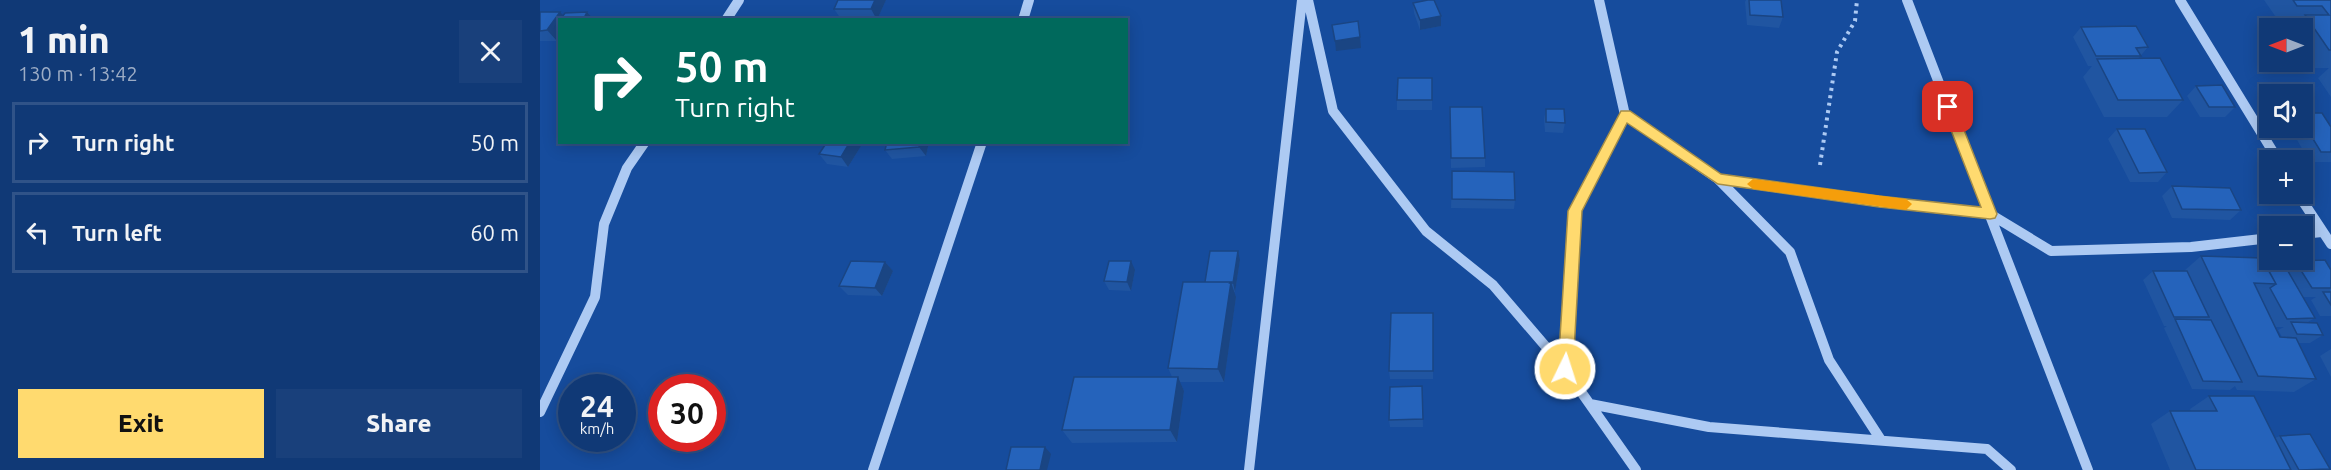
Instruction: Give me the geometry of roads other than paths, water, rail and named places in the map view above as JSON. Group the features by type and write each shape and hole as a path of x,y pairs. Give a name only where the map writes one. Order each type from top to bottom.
{"street":[{"path":"727,18 739,0"},
{"path":"1024,18 1029,0"},
{"path":"1249,470 1302,0"},
{"path":"1308,0 1332,111 1426,231 1493,285 1565,369 1636,470"},
{"path":"1565,369 1575,211 1625,115 1599,0"},
{"path":"1906,0 2088,470"},
{"path":"2180,0 2272,150"},
{"path":"1625,115 1718,179 1790,252 1829,360 1881,440"},
{"path":"540,412 594,297 604,224 627,168 644,144"},
{"path":"873,470 981,144"},
{"path":"1718,179 1990,214 2051,251 2191,247 2259,239"},
{"path":"2304,204 2331,244"},
{"path":"2313,233 2322,232"},
{"path":"1590,404 1709,427 1987,449 2011,470"}]}
